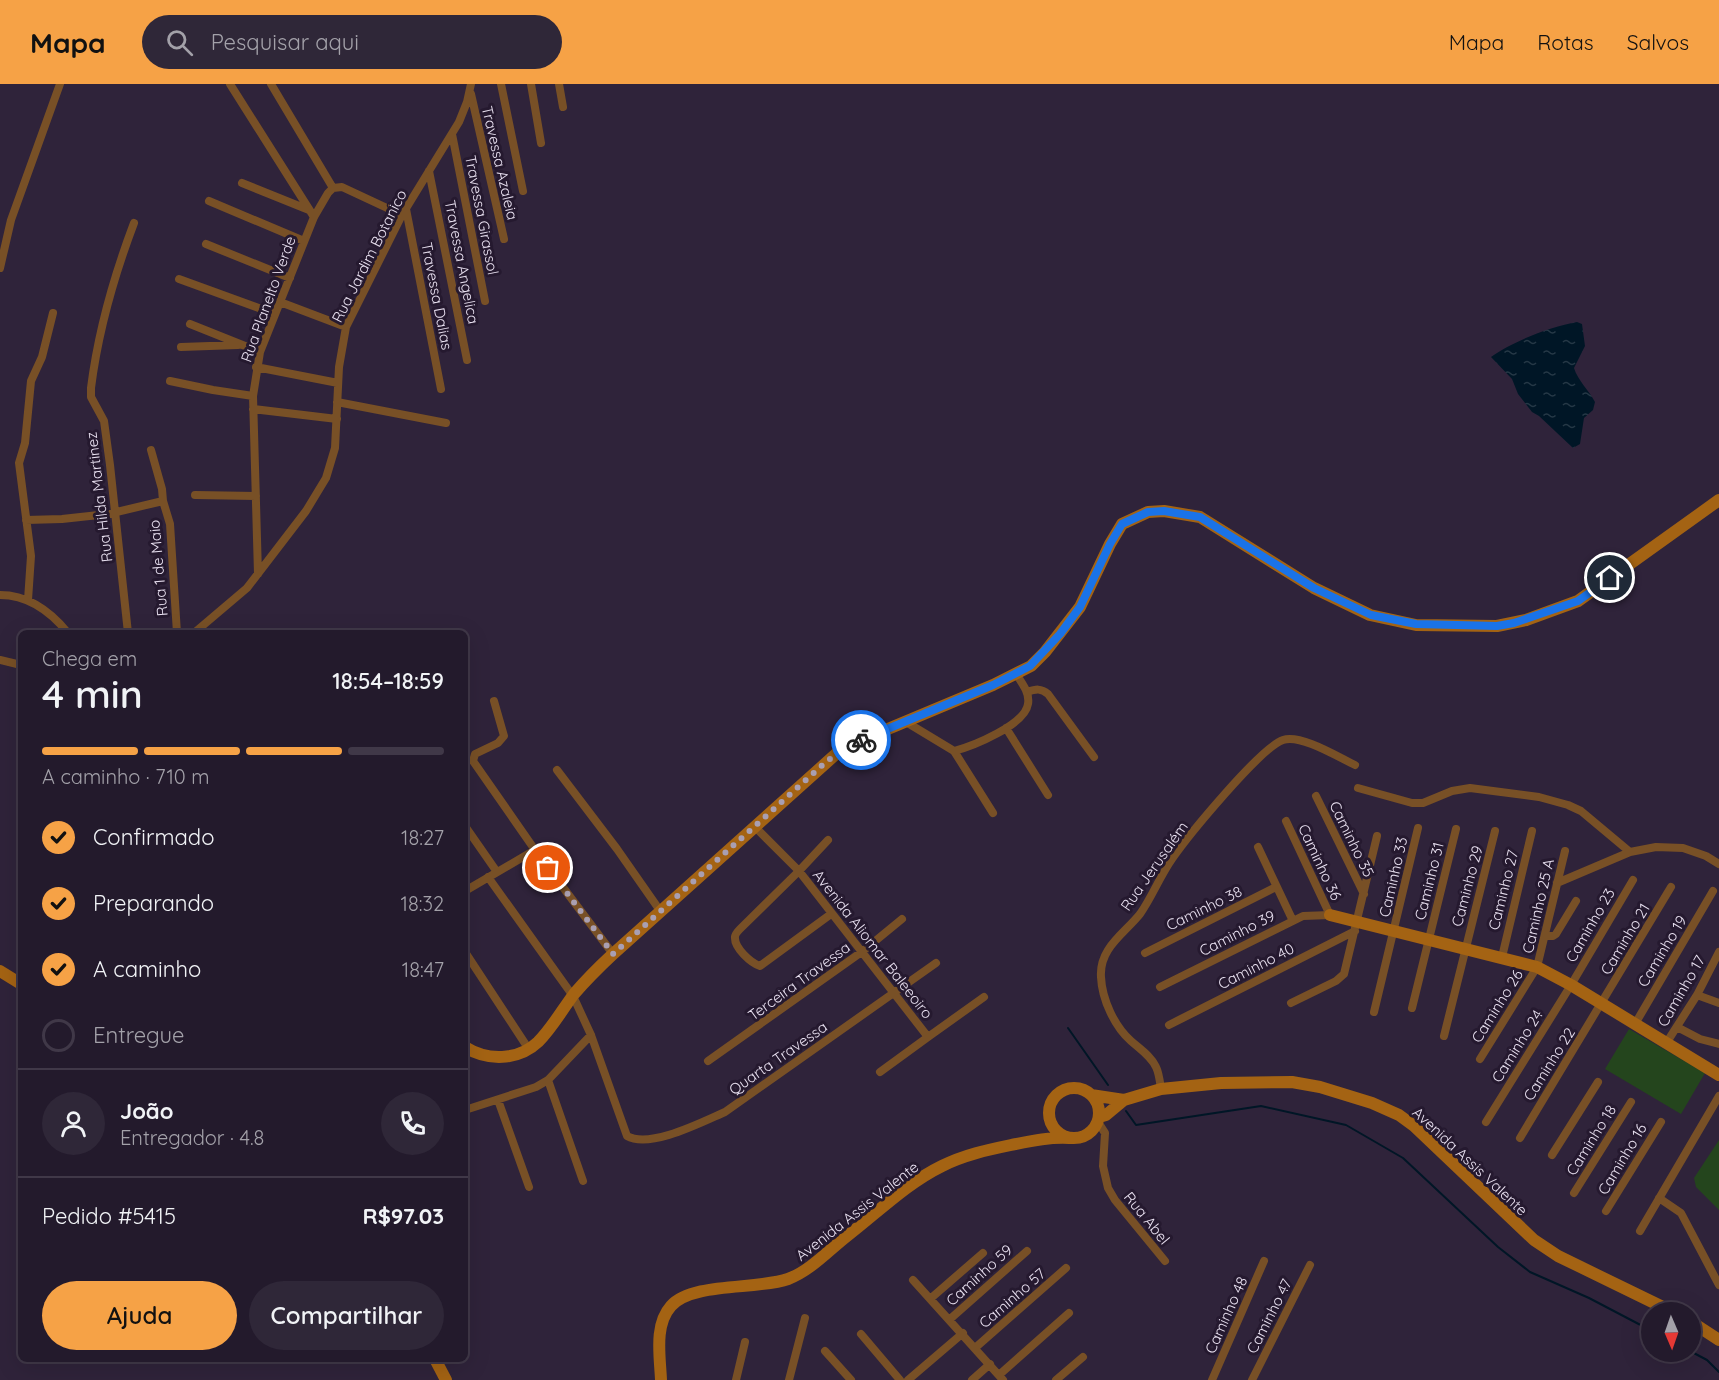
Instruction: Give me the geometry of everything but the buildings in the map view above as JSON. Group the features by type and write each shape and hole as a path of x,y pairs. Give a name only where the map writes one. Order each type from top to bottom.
{"main road":[{"path":"468,1048 480,1054 507,1057 538,1042 573,996 613,954 836,754 852,744 1016,674 1038,659 1080,607 1122,524 1148,512 1164,511 1200,517 1314,588 1371,615 1416,624 1497,626 1526,620 1578,601 1719,500"},
{"path":"1330,915 1356,926 1465,948 1537,967 1571,985 1719,1075"},
{"path":"3,975 18,982"},
{"name":"Avenida Assis Valente","path":"1098,1119 1124,1100 1161,1089 1221,1083 1292,1082 1355,1097 1390,1110 1414,1126 1534,1240 1563,1259 1652,1302"},
{"path":"1032,1141 1050,1118 1052,1103 1062,1092 1077,1089 1091,1095 1099,1109 1098,1119 1091,1131 1081,1137 1070,1137 1056,1131 1050,1118"},
{"name":"Avenida Assis Valente","path":"1091,1095 1124,1100"},
{"name":"Avenida Assis Valente","path":"661,1380 660,1332 662,1321 677,1300 694,1293 774,1283 799,1274 917,1182 940,1167 970,1155 1032,1141 1070,1137"},
{"path":"1701,1328 1719,1340"},
{"path":"437,1362 446,1380"}],"street":[{"path":"0,268 4,232 60,84"},
{"path":"230,84 312,213"},
{"path":"272,84 333,188 342,187 404,212"},
{"path":"501,84 523,191"},
{"path":"531,84 542,143"},
{"path":"560,84 563,107"},
{"name":"Rua Jardim Botanico","path":"198,630 247,588 258,575 306,511 326,478 333,456 341,348 345,327 404,212 452,134 471,88"},
{"name":"Travessa Azaleia","path":"471,88 504,240"},
{"name":"Travessa Girassol","path":"452,134 485,301"},
{"name":"Travessa Angelica","path":"429,171 467,360"},
{"path":"242,183 312,213"},
{"name":"Rua Planelto Verde","path":"258,575 253,409 256,368 260,352 304,241 312,213 333,188"},
{"path":"210,201 304,241"},
{"name":"Travessa Dalias","path":"404,212 441,388"},
{"name":"Rua Hilda Martinez","path":"128,630 104,422 91,396 91,388 102,327 124,248 134,223"},
{"path":"206,244 290,278"},
{"path":"179,279 275,314"},
{"path":"280,302 345,327"},
{"path":"28,600 31,556 20,484 19,459 25,443 31,381 42,357 53,313"},
{"path":"190,324 260,352"},
{"path":"181,347 242,345"},
{"path":"256,368 338,383"},
{"path":"170,381 253,396"},
{"path":"337,402 446,423"},
{"path":"253,409 337,419"},
{"name":"Rua 1 de Maio","path":"151,450 170,524 177,630"},
{"path":"195,495 256,496"},
{"name":"Rua 1 de Maio","path":"26,520 62,519 114,512 163,501"},
{"path":"0,595 17,596 28,600 52,615 65,630"},
{"path":"0,660 18,664"},
{"path":"954,751 1021,719 1029,701 1027,692 1016,674"},
{"path":"1027,692 1038,689 1048,694 1094,757"},
{"path":"494,701 504,736 498,743 475,754 473,761 535,850 613,954"},
{"path":"906,722 954,751 993,813"},
{"path":"1006,728 1048,795"},
{"name":"Rua Jerusalém","path":"1161,1089 1157,1067 1119,1030 1114,1022 1100,980 1101,969 1109,948 1126,926 1139,915 1172,859 1266,750 1283,740 1296,740 1308,743 1355,765"},
{"path":"557,770 661,912"},
{"path":"1358,788 1412,803 1423,803 1452,791 1470,788 1539,797 1581,811 1630,852"},
{"name":"Caminho 35","path":"1316,796 1364,894"},
{"name":"Caminho 36","path":"1286,821 1330,915"},
{"name":"Avenida Aliomar Baleeoiro","path":"754,826 799,871 831,914 896,992 928,1036 880,1072"},
{"name":"Caminho 33","path":"1374,1012 1418,828"},
{"name":"Caminho 31","path":"1412,1008 1456,829"},
{"path":"468,830 497,872"},
{"name":"Caminho 29","path":"1444,1036 1496,831"},
{"name":"Caminho 27","path":"1502,957 1532,831"},
{"name":"Caminho 35","path":"1292,1003 1340,979 1346,968 1377,836"},
{"path":"828,840 735,935 738,947 760,966 831,914"},
{"path":"1258,847 1293,921"},
{"path":"1557,883 1630,852 1656,847 1683,848 1706,856 1719,864"},
{"path":"468,889 535,850"},
{"name":"Caminho 25 A","path":"1537,967 1565,851"},
{"path":"468,1109 536,1087 548,1080 591,1035 573,996 488,877"},
{"name":"Caminho 23","path":"1571,985 1633,880"},
{"name":"Caminho 38","path":"1145,953 1276,887"},
{"name":"Caminho 21","path":"1602,1004 1671,887"},
{"name":"Caminho 19","path":"1635,1024 1713,891"},
{"path":"1545,936 1556,934 1576,901"},
{"name":"Caminho 39","path":"1160,987 1306,915 1330,915"},
{"name":"Terceira Travessa","path":"708,1061 863,951 902,919"},
{"name":"Caminho 40","path":"1169,1025 1356,926"},
{"name":"Caminho 17","path":"1667,1042 1719,952"},
{"path":"468,957 528,1048"},
{"name":"Quarta Travessa","path":"591,1035 627,1136 632,1139 654,1137 688,1129 725,1112 936,963"},
{"name":"Caminho 26","path":"1480,1059 1537,967"},
{"name":"Caminho 24","path":"1486,1122 1571,985"},
{"path":"1696,995 1719,1003"},
{"path":"928,1036 984,998"},
{"name":"Caminho 22","path":"1520,1138 1602,1004"},
{"path":"1677,1027 1700,1039 1719,1044"},
{"path":"548,1080 583,1181"},
{"path":"1552,1155 1598,1082"},
{"path":"1640,1231 1719,1096"},
{"path":"498,1100 529,1187"},
{"name":"Caminho 18","path":"1574,1193 1631,1102"},
{"name":"Rua Abel","path":"1098,1119 1105,1133 1103,1166 1108,1188 1114,1200 1165,1261"},
{"name":"Caminho 16","path":"1606,1211 1661,1122"},
{"path":"1659,1198 1681,1213 1719,1285"},
{"name":"Caminho 59","path":"949,1320 1027,1251"},
{"path":"930,1299 983,1253"},
{"name":"Caminho 48","path":"1212,1380 1264,1261"},
{"name":"Caminho 47","path":"1252,1380 1310,1264"},
{"name":"Caminho 57","path":"975,1348 1066,1268"},
{"path":"913,1280 1001,1378 1069,1313"},
{"path":"789,1380 805,1318"},
{"path":"861,1334 900,1380"},
{"path":"908,1380 963,1334"},
{"path":"736,1380 745,1342"},
{"path":"825,1351 851,1380"},
{"path":"1056,1380 1083,1357"},
{"path":"972,1380 990,1364"}],"green space":[{"path":"1629,1029 1705,1073 1681,1114 1605,1069"},
{"path":"1719,1140 1719,1210 1696,1187 1694,1178"}],"water":[{"path":"1577,322 1582,324 1585,346 1574,368 1595,402 1593,410 1584,418 1580,444 1573,448 1532,412 1518,394 1512,379 1491,357 1532,335"}],"waterway":[{"path":"1068,1028 1108,1085"},
{"path":"1126,1111 1136,1125 1261,1106 1346,1125 1403,1158 1498,1247 1530,1272 1589,1298 1641,1325"},
{"path":"1701,1357 1719,1372"}],"way so far":[{"path":"548,868 613,954 827,761 861,740"}],"route":[{"path":"861,740 993,685 1030,666 1045,652 1080,607 1122,524 1148,512 1164,511 1200,517 1314,588 1371,615 1416,624 1497,626 1514,623 1578,601 1610,578"}]}
